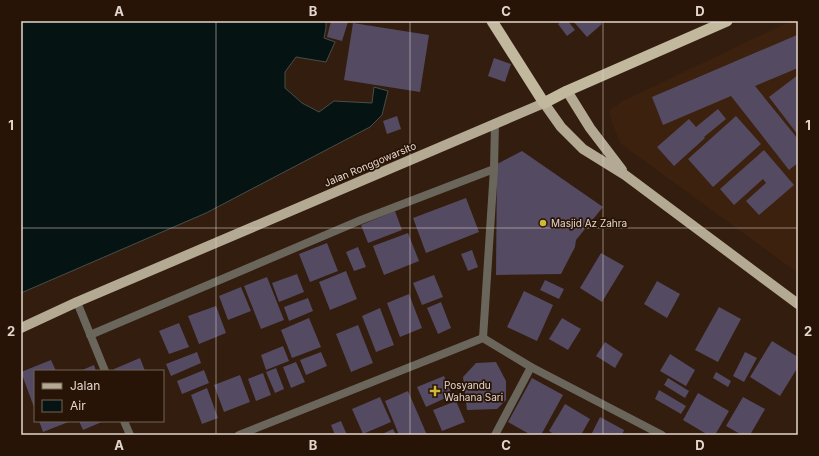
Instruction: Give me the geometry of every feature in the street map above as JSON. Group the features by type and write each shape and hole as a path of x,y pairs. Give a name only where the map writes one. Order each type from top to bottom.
{"highway":[{"path":"492,21 544,103"},
{"name":"Jalan Ronggowarsito","path":"544,103 567,91 727,21"}],"main road":[{"path":"567,91 590,128 625,175"},
{"name":"Jalan Ronggowarsito","path":"21,328 77,302 544,103"},
{"path":"544,103 561,127 583,149 625,175 798,304"}],"street":[{"path":"483,338 494,169 495,124"},
{"path":"90,335 361,220 494,169"},
{"path":"77,302 104,370"},
{"path":"483,338 531,366 662,435"},
{"path":"239,435 483,338"},
{"path":"495,435 531,366"},
{"path":"124,422 130,435"}],"shaded area":[{"path":"791,21 798,21 798,273 620,143 612,123 609,110 623,101"}],"water":[{"path":"21,21 326,21 324,38 335,42 326,62 296,57 285,72 285,88 302,103 319,112 334,101 372,103 374,87 388,91 382,115 370,127 206,213 21,293"}],"building":[{"path":"331,21 348,22 342,41 327,37"},
{"path":"561,21 568,21 575,30 567,36 558,24"},
{"path":"573,21 599,21 602,24 587,37"},
{"path":"353,23 429,35 420,92 344,80"},
{"path":"797,35 798,68 755,86 798,139 798,163 789,170 731,96 663,125 652,97"},
{"path":"494,58 511,64 505,82 488,76"},
{"path":"798,75 798,135 769,97"},
{"path":"718,109 726,119 704,137 705,138 674,166 657,147 689,119 696,127"},
{"path":"397,116 401,129 387,134 383,121"},
{"path":"736,116 761,144 713,187 688,159"},
{"path":"764,150 794,185 759,215 746,201 766,183 763,179 734,205 720,189"},
{"name":"Masjid Az Zahra","path":"522,151 603,207 576,240 575,247 561,274 496,275 497,164"},
{"path":"466,198 479,232 426,253 413,218"},
{"path":"395,211 402,230 368,243 361,225"},
{"path":"408,233 419,261 384,275 373,246"},
{"path":"327,243 338,271 310,282 299,254"},
{"path":"358,247 366,267 354,271 346,252"},
{"path":"472,250 478,267 468,271 461,254"},
{"path":"601,253 624,266 602,302 580,288"},
{"path":"346,271 357,299 330,310 319,282"},
{"path":"297,274 304,292 279,302 272,283"},
{"path":"434,275 443,297 422,305 413,283"},
{"path":"267,277 284,320 261,329 244,286"},
{"path":"545,280 564,289 559,299 540,290"},
{"path":"657,281 680,294 667,318 644,304"},
{"path":"241,287 251,311 228,320 219,296"},
{"path":"524,291 553,305 537,341 507,327"},
{"path":"409,294 422,328 400,337 387,303"},
{"path":"308,298 313,311 289,321 284,307"},
{"path":"441,302 451,328 438,334 427,308"},
{"path":"216,306 226,333 199,344 188,316"},
{"path":"719,307 741,319 718,362 695,350"},
{"path":"380,308 394,345 376,352 362,316"},
{"path":"309,318 321,347 292,358 281,330"},
{"path":"562,318 581,329 568,350 549,339"},
{"path":"179,323 189,347 169,354 159,331"},
{"path":"358,325 373,363 351,372 336,334"},
{"path":"772,341 798,357 798,367 780,396 750,377"},
{"path":"605,342 623,354 615,368 596,356"},
{"path":"283,346 289,361 266,370 261,355"},
{"path":"197,352 201,363 171,376 166,364"},
{"path":"321,352 327,366 306,375 300,360"},
{"path":"745,352 757,358 744,382 733,376"},
{"path":"670,354 695,370 686,386 660,371"},
{"path":"140,358 145,370 114,370"},
{"path":"51,360 56,370 34,370 34,407 21,372"},
{"path":"296,362 305,382 291,388 283,367"},
{"path":"496,362 506,381 506,400 497,409 467,410 463,377 476,363"},
{"path":"94,365 96,370 82,370"},
{"path":"276,368 284,389 275,393 266,372"},
{"path":"204,370 209,383 182,394 177,381"},
{"path":"716,372 731,381 728,387 713,378"},
{"path":"263,373 271,395 256,401 248,379"},
{"path":"240,375 250,402 224,412 214,385"},
{"name":"Posyandu Wahana Sari","path":"444,376 452,395 426,407 417,387"},
{"path":"532,378 563,395 541,435 531,435 508,422"},
{"path":"668,378 689,391 685,398 664,385"},
{"path":"207,388 218,418 202,424 191,395"},
{"path":"659,390 686,406 681,414 655,399"},
{"path":"408,391 427,435 399,435 385,401"},
{"path":"698,393 729,411 715,435 708,435 683,420"},
{"path":"380,397 391,422 363,434 352,409"},
{"path":"743,397 765,409 750,435 742,435 726,426"},
{"path":"456,401 465,422 442,431 433,410"},
{"path":"565,404 590,419 581,435 555,435 549,431"},
{"path":"600,417 624,430 622,435 591,435"},
{"path":"341,421 347,435 335,435 331,425"},
{"path":"39,422 68,422 43,432"},
{"path":"79,422 102,422 83,430"},
{"path":"393,429 396,435 380,435"}],"place":[{"name":"Masjid Az Zahra","path":"543,223"},
{"name":"Posyandu Wahana Sari","path":"435,391"}]}
